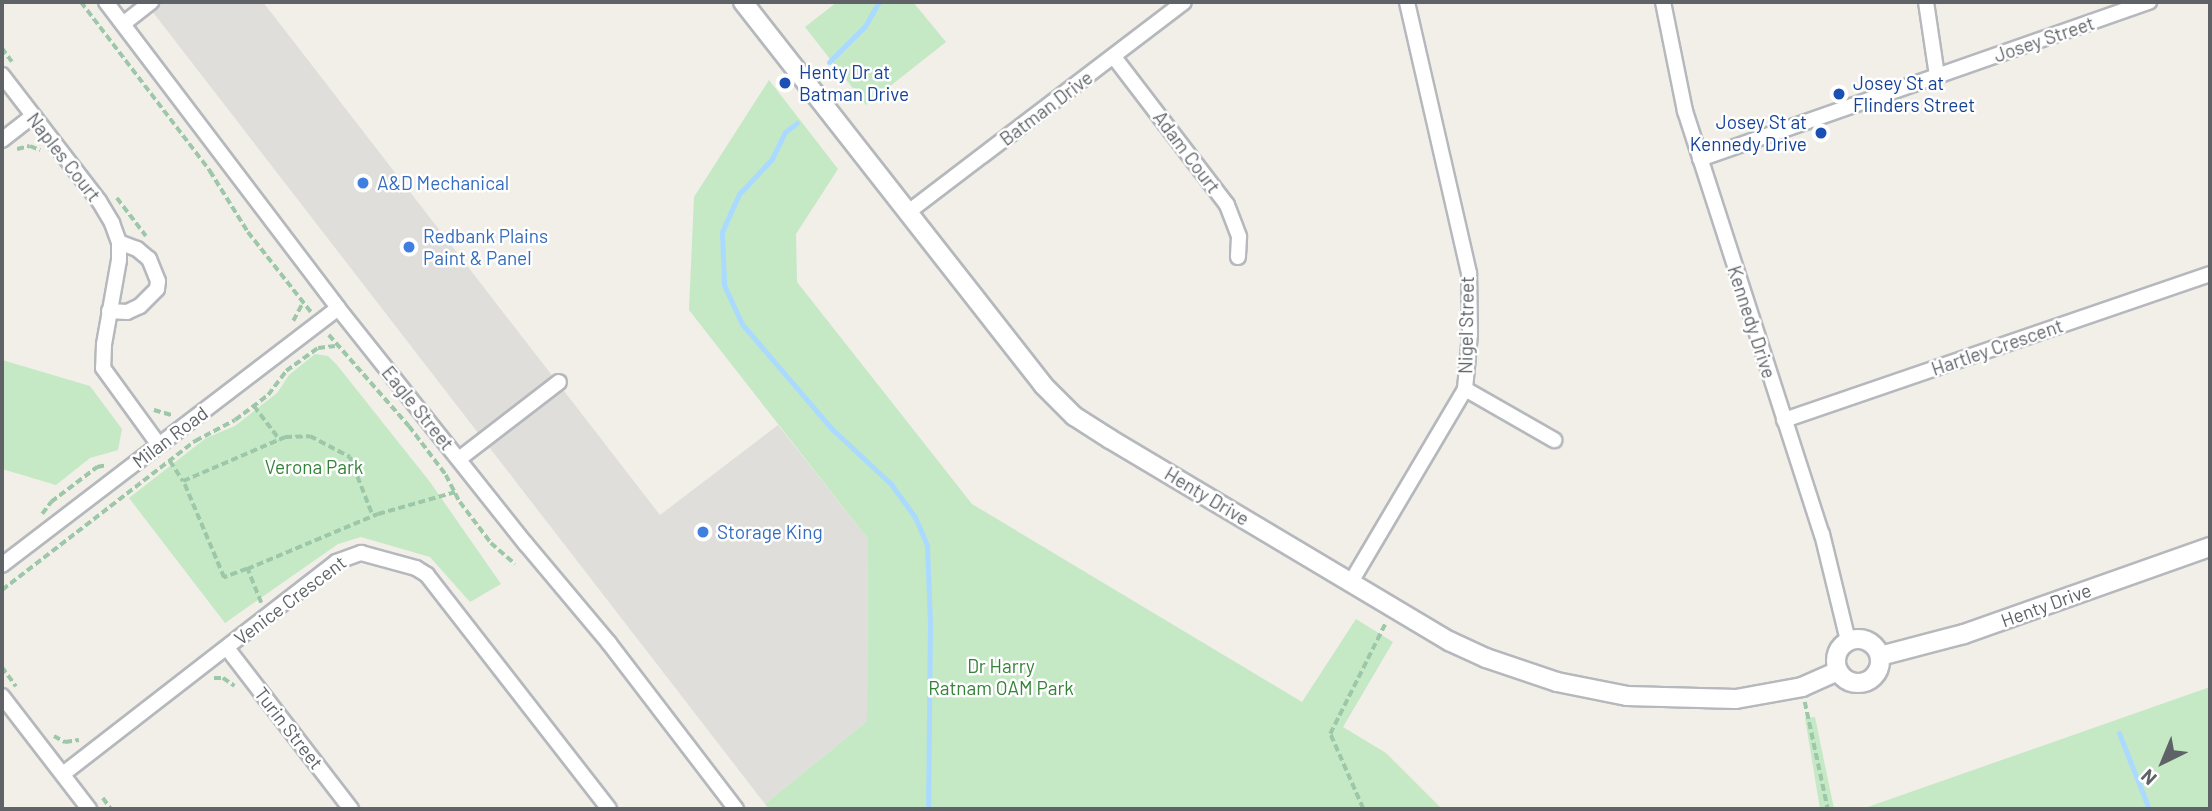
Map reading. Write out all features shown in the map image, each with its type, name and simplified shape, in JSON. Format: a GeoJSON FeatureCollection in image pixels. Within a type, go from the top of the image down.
{"type":"FeatureCollection","features":[{"type":"Feature","properties":{"kind":"street","name":"Eagle Street"},"geometry":{"type":"LineString","coordinates":[[106,2],[338,308],[602,634],[736,809]]}},
{"type":"Feature","properties":{"kind":"street"},"geometry":{"type":"LineString","coordinates":[[123,24],[151,2]]}},
{"type":"Feature","properties":{"kind":"street","name":"Henty Drive"},"geometry":{"type":"LineString","coordinates":[[743,2],[1043,385],[1074,416],[1394,608],[1486,658],[1557,682],[1627,696],[1736,699],[1802,687],[1839,671]]}},
{"type":"Feature","properties":{"kind":"street","name":"Batman Drive"},"geometry":{"type":"LineString","coordinates":[[907,213],[1184,2]]}},
{"type":"Feature","properties":{"kind":"street","name":"Nigel Street"},"geometry":{"type":"LineString","coordinates":[[1351,582],[1465,389],[1470,334],[1469,273],[1408,2]]}},
{"type":"Feature","properties":{"kind":"street","name":"Kennedy Drive"},"geometry":{"type":"LineString","coordinates":[[1663,2],[1685,111],[1822,534],[1848,641]]}},
{"type":"Feature","properties":{"kind":"street"},"geometry":{"type":"LineString","coordinates":[[1926,2],[1937,76]]}},
{"type":"Feature","properties":{"kind":"street","name":"Josey Street"},"geometry":{"type":"LineString","coordinates":[[1700,159],[2149,2]]}},
{"type":"Feature","properties":{"kind":"street","name":"Adam Court"},"geometry":{"type":"LineString","coordinates":[[1114,57],[1227,205],[1239,237],[1238,257]]}},
{"type":"Feature","properties":{"kind":"street","name":"Naples Court"},"geometry":{"type":"LineString","coordinates":[[2,75],[99,201],[119,242]]}},
{"type":"Feature","properties":{"kind":"street"},"geometry":{"type":"LineString","coordinates":[[2,140],[33,117]]}},
{"type":"Feature","properties":{"kind":"street"},"geometry":{"type":"LineString","coordinates":[[110,311],[127,312],[140,306],[157,289],[159,281],[157,270],[149,259],[137,249],[119,242],[119,260],[102,355],[103,368],[159,445]]}},
{"type":"Feature","properties":{"kind":"street","name":"Hartley Crescent"},"geometry":{"type":"LineString","coordinates":[[1784,419],[2210,274]]}},
{"type":"Feature","properties":{"kind":"street","name":"Milan Road"},"geometry":{"type":"LineString","coordinates":[[2,565],[338,308]]}},
{"type":"Feature","properties":{"kind":"street"},"geometry":{"type":"LineString","coordinates":[[459,458],[559,382]]}},
{"type":"Feature","properties":{"kind":"street"},"geometry":{"type":"LineString","coordinates":[[1465,389],[1554,440]]}},
{"type":"Feature","properties":{"kind":"street","name":"Henty Drive"},"geometry":{"type":"LineString","coordinates":[[1880,656],[1964,634],[2210,547]]}},
{"type":"Feature","properties":{"kind":"street","name":"Venice Crescent"},"geometry":{"type":"LineString","coordinates":[[62,775],[348,555],[373,554],[416,568],[436,584],[609,809]]}},
{"type":"Feature","properties":{"kind":"street"},"geometry":{"type":"LineString","coordinates":[[1865,639],[1875,646],[1880,656],[1877,673],[1868,680],[1851,682],[1839,671],[1837,653],[1848,641],[1865,639]]}},
{"type":"Feature","properties":{"kind":"street","name":"Turin Street"},"geometry":{"type":"LineString","coordinates":[[227,648],[351,809]]}},
{"type":"Feature","properties":{"kind":"street"},"geometry":{"type":"LineString","coordinates":[[2,696],[89,809]]}},
{"type":"Feature","properties":{"kind":"path"},"geometry":{"type":"LineString","coordinates":[[81,2],[211,171],[248,232],[338,346],[409,426],[446,475],[491,543],[515,564]]}},
{"type":"Feature","properties":{"kind":"path"},"geometry":{"type":"LineString","coordinates":[[2,590],[206,433],[229,425],[254,406],[268,395],[286,371],[318,348],[338,346]]}},
{"type":"Feature","properties":{"kind":"path"},"geometry":{"type":"LineString","coordinates":[[254,406],[280,440]]}},
{"type":"Feature","properties":{"kind":"path"},"geometry":{"type":"LineString","coordinates":[[183,481],[280,440],[310,436],[350,457],[373,516]]}},
{"type":"Feature","properties":{"kind":"path"},"geometry":{"type":"LineString","coordinates":[[170,461],[183,481],[225,578],[373,516],[455,492]]}},
{"type":"Feature","properties":{"kind":"path"},"geometry":{"type":"LineString","coordinates":[[247,569],[269,615]]}},
{"type":"Feature","properties":{"kind":"path"},"geometry":{"type":"LineString","coordinates":[[1363,809],[1330,734],[1374,641],[1394,608]]}},
{"type":"Feature","properties":{"kind":"path"},"geometry":{"type":"LineString","coordinates":[[196,671],[205,683],[236,660]]}},
{"type":"Feature","properties":{"kind":"path"},"geometry":{"type":"LineString","coordinates":[[2,667],[17,688]]}},
{"type":"Feature","properties":{"kind":"path"},"geometry":{"type":"LineString","coordinates":[[214,678],[229,681],[243,695]]}},
{"type":"Feature","properties":{"kind":"path"},"geometry":{"type":"LineString","coordinates":[[1802,687],[1828,809]]}},
{"type":"Feature","properties":{"kind":"path"},"geometry":{"type":"LineString","coordinates":[[48,728],[55,738],[65,742],[79,740],[90,732]]}},
{"type":"Feature","properties":{"kind":"path"},"geometry":{"type":"LineString","coordinates":[[99,794],[111,809]]}},
{"type":"Feature","properties":{"kind":"shaded area"},"geometry":{"type":"Polygon","coordinates":[[[145,2],[263,2],[660,515],[778,425],[868,539],[867,721],[765,804],[145,2]]]}},
{"type":"Feature","properties":{"kind":"green space"},"geometry":{"type":"Polygon","coordinates":[[[837,2],[913,2],[946,42],[866,105],[805,27],[837,2]]]}},
{"type":"Feature","properties":{"kind":"green space","name":"Dr Harry Ratnam OAM Park"},"geometry":{"type":"Polygon","coordinates":[[[769,80],[838,169],[796,234],[797,282],[972,504],[1302,702],[1356,619],[1393,642],[1343,727],[1386,753],[1442,809],[769,809],[765,804],[867,721],[868,539],[689,310],[694,197],[769,80]]]}},
{"type":"Feature","properties":{"kind":"green space","name":"Verona Park"},"geometry":{"type":"Polygon","coordinates":[[[315,354],[328,356],[337,365],[430,482],[501,584],[470,602],[430,557],[361,537],[338,544],[225,623],[129,498],[206,438],[235,426],[277,393],[289,375],[315,354]]]}},
{"type":"Feature","properties":{"kind":"green space"},"geometry":{"type":"Polygon","coordinates":[[[2,360],[90,386],[122,429],[118,450],[90,458],[56,485],[2,469],[2,360]]]}},
{"type":"Feature","properties":{"kind":"green space"},"geometry":{"type":"Polygon","coordinates":[[[2210,687],[2210,809],[1862,809],[2210,687]]]}},
{"type":"Feature","properties":{"kind":"green space"},"geometry":{"type":"Polygon","coordinates":[[[1815,717],[1834,809],[1820,809],[1805,718],[1815,717]]]}},
{"type":"Feature","properties":{"kind":"waterway"},"geometry":{"type":"LineString","coordinates":[[829,62],[865,26],[879,2]]}},
{"type":"Feature","properties":{"kind":"waterway"},"geometry":{"type":"LineString","coordinates":[[797,123],[785,132],[772,159],[739,194],[722,232],[724,285],[742,324],[832,429],[891,484],[915,517],[927,545],[930,623],[928,809]]}},
{"type":"Feature","properties":{"kind":"waterway"},"geometry":{"type":"LineString","coordinates":[[2119,733],[2149,809]]}},
{"type":"Feature","properties":{"kind":"place","name":"Henty Dr at Batman Drive"},"geometry":{"type":"Point","coordinates":[785,83]}},
{"type":"Feature","properties":{"kind":"place","name":"Josey St at Flinders Street"},"geometry":{"type":"Point","coordinates":[1839,94]}},
{"type":"Feature","properties":{"kind":"place","name":"Josey St at Kennedy Drive"},"geometry":{"type":"Point","coordinates":[1821,133]}},
{"type":"Feature","properties":{"kind":"place","name":"A&D Mechanical"},"geometry":{"type":"Point","coordinates":[363,183]}},
{"type":"Feature","properties":{"kind":"place","name":"Redbank Plains Paint & Panel"},"geometry":{"type":"Point","coordinates":[409,247]}},
{"type":"Feature","properties":{"kind":"place","name":"Storage King"},"geometry":{"type":"Point","coordinates":[703,532]}}]}
